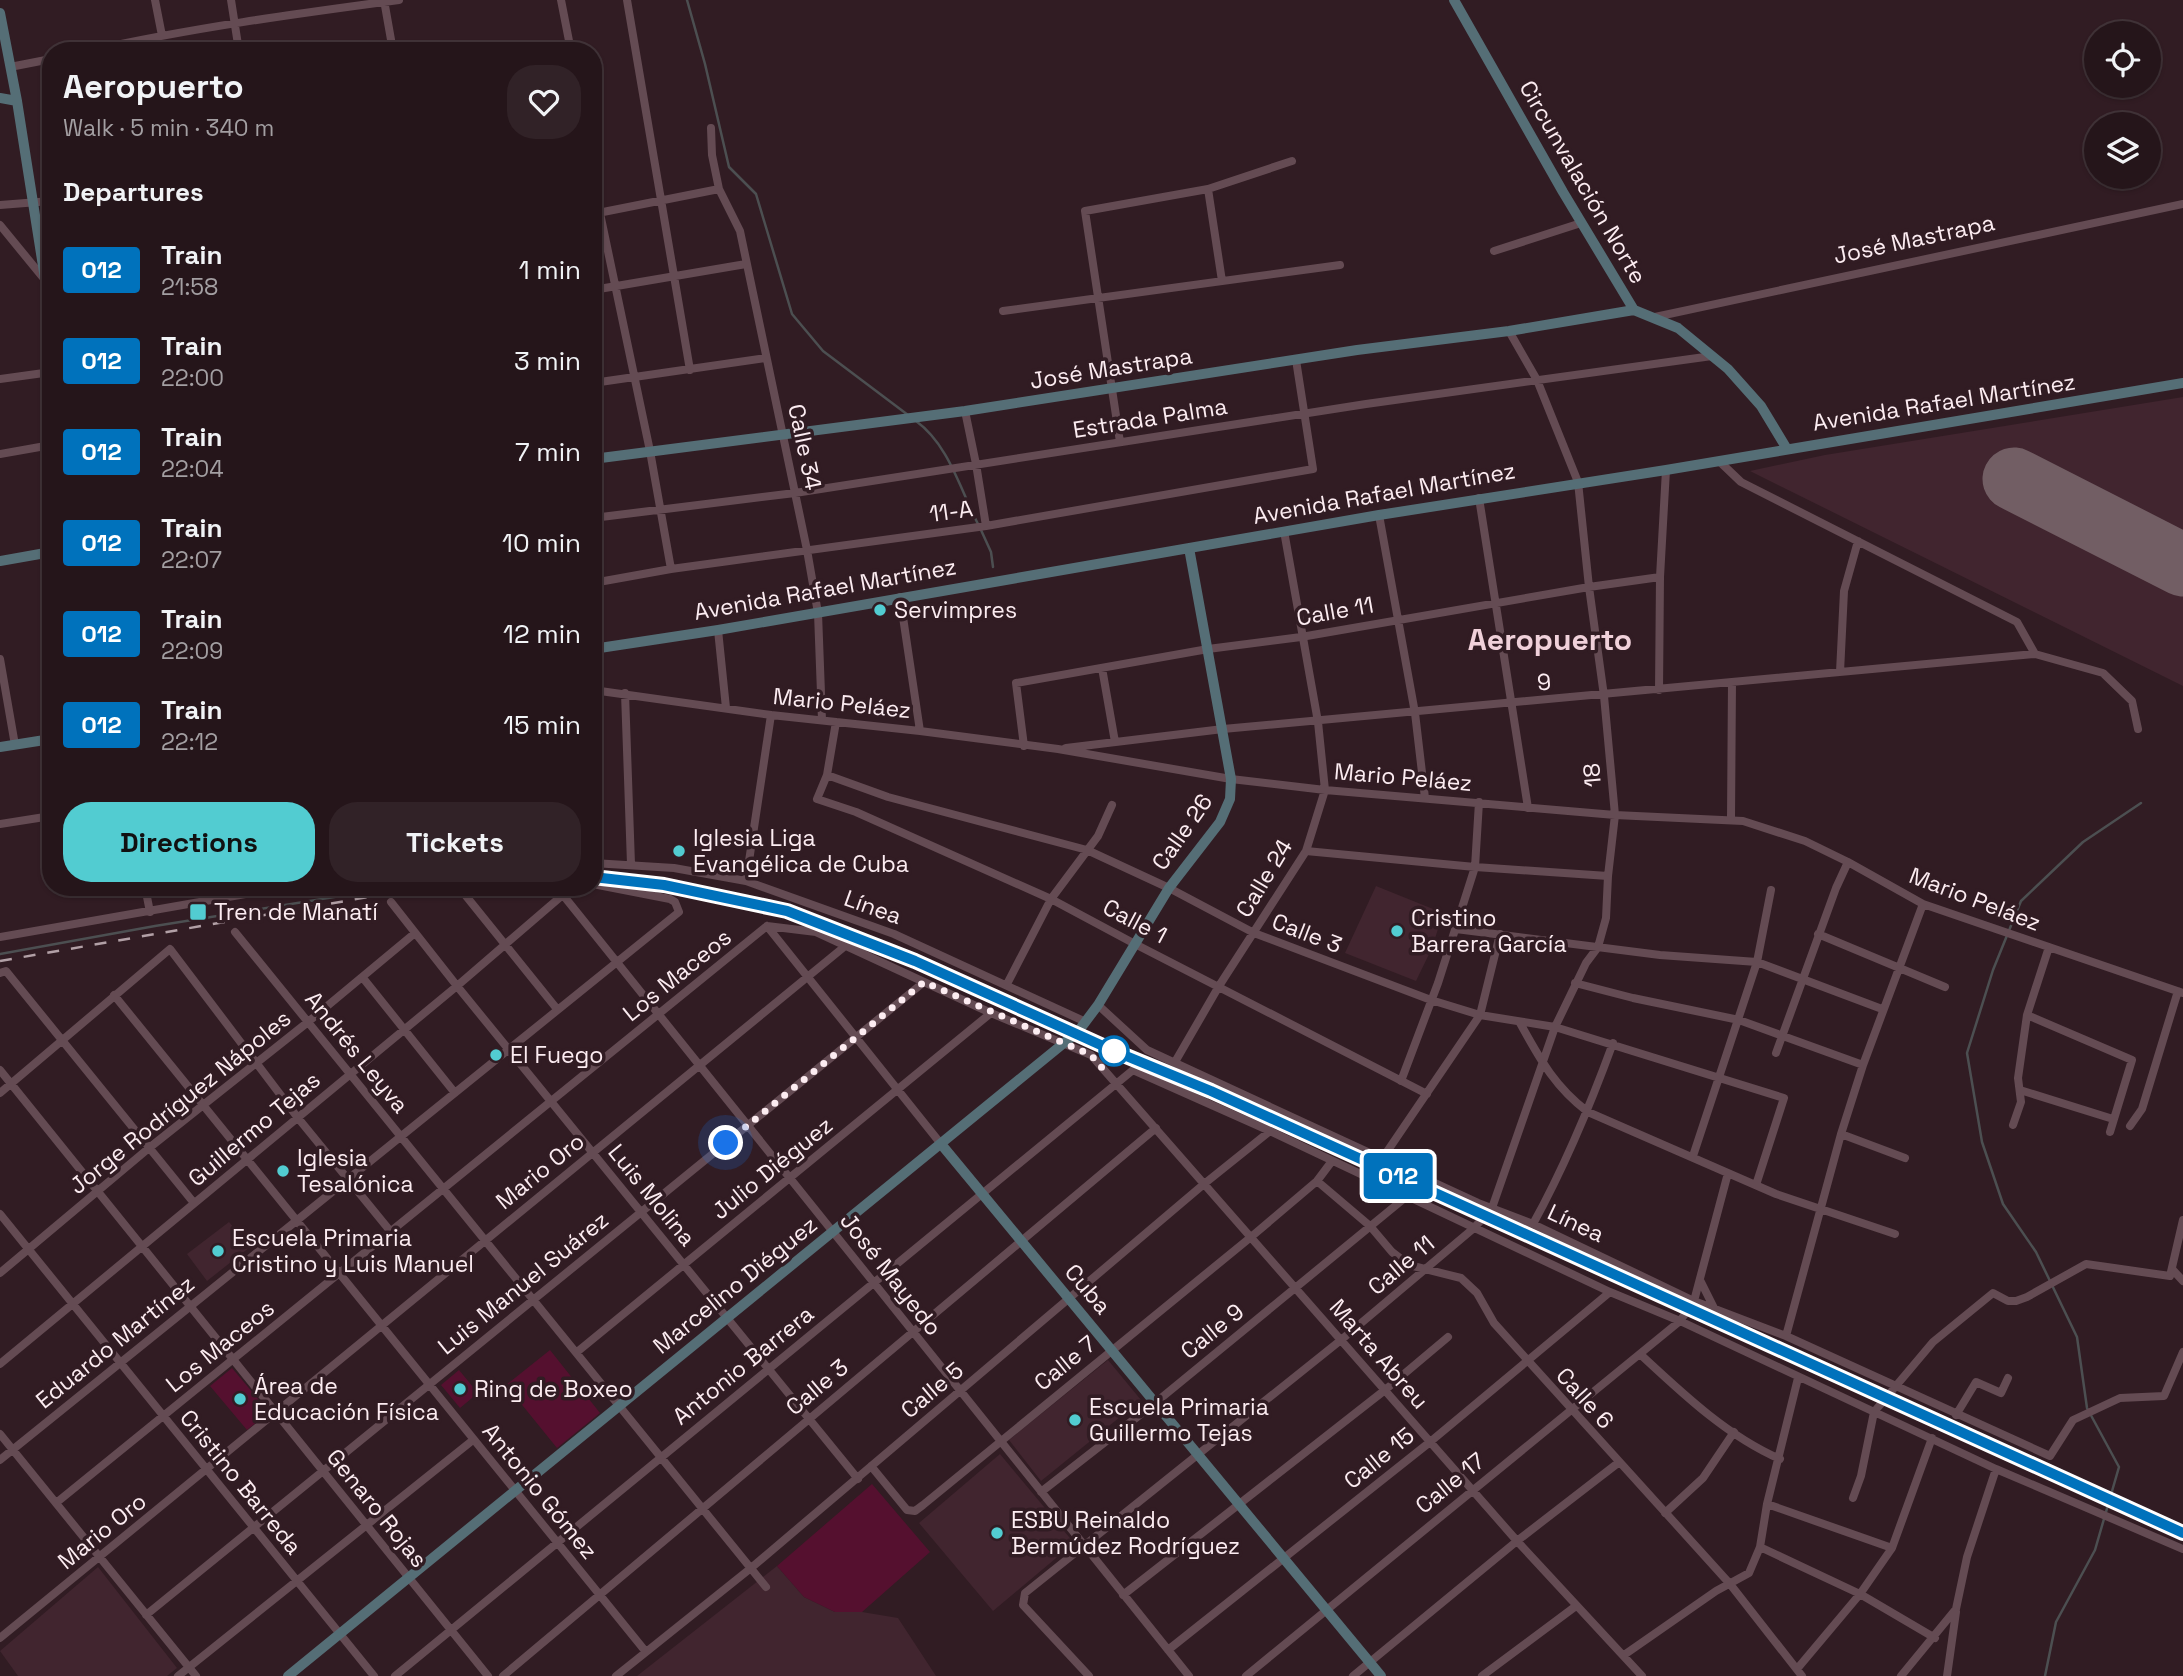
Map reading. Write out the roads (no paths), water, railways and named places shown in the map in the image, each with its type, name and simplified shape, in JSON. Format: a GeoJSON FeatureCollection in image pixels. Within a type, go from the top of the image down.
{"type":"FeatureCollection","features":[{"type":"Feature","properties":{"kind":"street"},"geometry":{"type":"LineString","coordinates":[[155,0],[164,42]]}},
{"type":"Feature","properties":{"kind":"street"},"geometry":{"type":"LineString","coordinates":[[231,0],[238,42]]}},
{"type":"Feature","properties":{"kind":"street"},"geometry":{"type":"LineString","coordinates":[[303,0],[305,12]]}},
{"type":"Feature","properties":{"kind":"street"},"geometry":{"type":"LineString","coordinates":[[130,42],[305,12],[399,0]]}},
{"type":"Feature","properties":{"kind":"street"},"geometry":{"type":"LineString","coordinates":[[561,0],[569,42]]}},
{"type":"Feature","properties":{"kind":"street"},"geometry":{"type":"LineString","coordinates":[[627,0],[690,370]]}},
{"type":"Feature","properties":{"kind":"street","name":"Circunvalación Norte"},"geometry":{"type":"LineString","coordinates":[[1454,0],[1581,223],[1634,310],[1678,328],[1728,369],[1761,406],[1787,449]]}},
{"type":"Feature","properties":{"kind":"street"},"geometry":{"type":"LineString","coordinates":[[385,1],[392,42]]}},
{"type":"Feature","properties":{"kind":"street"},"geometry":{"type":"LineString","coordinates":[[0,13],[42,261]]}},
{"type":"Feature","properties":{"kind":"street"},"geometry":{"type":"LineString","coordinates":[[10,68],[42,61]]}},
{"type":"Feature","properties":{"kind":"street"},"geometry":{"type":"LineString","coordinates":[[0,98],[17,101]]}},
{"type":"Feature","properties":{"kind":"street","name":"Calle 34"},"geometry":{"type":"LineString","coordinates":[[711,128],[712,155],[719,189],[740,231],[807,550],[818,613],[822,720]]}},
{"type":"Feature","properties":{"kind":"street"},"geometry":{"type":"LineString","coordinates":[[1120,442],[1084,211],[1208,190],[1292,161]]}},
{"type":"Feature","properties":{"kind":"street"},"geometry":{"type":"LineString","coordinates":[[602,213],[719,189]]}},
{"type":"Feature","properties":{"kind":"street"},"geometry":{"type":"LineString","coordinates":[[1208,190],[1222,281]]}},
{"type":"Feature","properties":{"kind":"street"},"geometry":{"type":"LineString","coordinates":[[0,205],[42,202]]}},
{"type":"Feature","properties":{"kind":"street","name":"José Mastrapa"},"geometry":{"type":"LineString","coordinates":[[1655,317],[2183,204]]}},
{"type":"Feature","properties":{"kind":"street"},"geometry":{"type":"LineString","coordinates":[[1494,251],[1581,223]]}},
{"type":"Feature","properties":{"kind":"street"},"geometry":{"type":"LineString","coordinates":[[0,225],[42,276]]}},
{"type":"Feature","properties":{"kind":"street"},"geometry":{"type":"LineString","coordinates":[[602,237],[635,378],[671,569]]}},
{"type":"Feature","properties":{"kind":"street"},"geometry":{"type":"LineString","coordinates":[[602,289],[746,264]]}},
{"type":"Feature","properties":{"kind":"street"},"geometry":{"type":"LineString","coordinates":[[1003,311],[1340,264]]}},
{"type":"Feature","properties":{"kind":"street","name":"José Mastrapa"},"geometry":{"type":"LineString","coordinates":[[602,458],[964,411],[1296,360],[1509,331],[1634,310]]}},
{"type":"Feature","properties":{"kind":"street","name":"18"},"geometry":{"type":"LineString","coordinates":[[1492,1208],[1555,1027],[1574,983],[1598,947],[1606,918],[1615,815],[1604,696],[1578,482],[1537,380],[1509,331]]}},
{"type":"Feature","properties":{"kind":"street","name":"Estrada Palma"},"geometry":{"type":"LineString","coordinates":[[602,517],[795,493],[1305,413],[1712,356]]}},
{"type":"Feature","properties":{"kind":"street"},"geometry":{"type":"LineString","coordinates":[[602,382],[766,358]]}},
{"type":"Feature","properties":{"kind":"street"},"geometry":{"type":"LineString","coordinates":[[1296,360],[1305,413]]}},
{"type":"Feature","properties":{"kind":"street"},"geometry":{"type":"LineString","coordinates":[[0,379],[42,373]]}},
{"type":"Feature","properties":{"kind":"street","name":"Avenida Rafael Martínez"},"geometry":{"type":"LineString","coordinates":[[602,648],[818,613],[1379,514],[1666,470],[2183,383]]}},
{"type":"Feature","properties":{"kind":"street"},"geometry":{"type":"LineString","coordinates":[[964,411],[986,526]]}},
{"type":"Feature","properties":{"kind":"street","name":"11-A"},"geometry":{"type":"LineString","coordinates":[[602,581],[671,569],[986,526],[1313,469],[1305,413]]}},
{"type":"Feature","properties":{"kind":"street"},"geometry":{"type":"LineString","coordinates":[[0,454],[42,447]]}},
{"type":"Feature","properties":{"kind":"street"},"geometry":{"type":"LineString","coordinates":[[1719,461],[1741,482],[2017,622],[2035,654],[2103,673],[2132,701],[2138,729]]}},
{"type":"Feature","properties":{"kind":"street"},"geometry":{"type":"LineString","coordinates":[[1659,691],[1660,577],[1666,470]]}},
{"type":"Feature","properties":{"kind":"street"},"geometry":{"type":"LineString","coordinates":[[1479,498],[1528,808]]}},
{"type":"Feature","properties":{"kind":"street"},"geometry":{"type":"LineString","coordinates":[[1379,514],[1415,713],[1425,798]]}},
{"type":"Feature","properties":{"kind":"street","name":"Calle 24"},"geometry":{"type":"LineString","coordinates":[[1175,1062],[1219,986],[1306,852],[1325,790],[1318,722],[1284,531]]}},
{"type":"Feature","properties":{"kind":"street"},"geometry":{"type":"LineString","coordinates":[[1840,672],[1844,591],[1858,541]]}},
{"type":"Feature","properties":{"kind":"street","name":"Calle 26"},"geometry":{"type":"LineString","coordinates":[[1077,1033],[1098,1005],[1169,888],[1220,822],[1230,799],[1231,779],[1223,729],[1189,548]]}},
{"type":"Feature","properties":{"kind":"street"},"geometry":{"type":"LineString","coordinates":[[0,561],[42,554]]}},
{"type":"Feature","properties":{"kind":"street","name":"Calle 11"},"geometry":{"type":"LineString","coordinates":[[1024,746],[1016,683],[1208,649],[1301,637],[1660,577]]}},
{"type":"Feature","properties":{"kind":"street"},"geometry":{"type":"LineString","coordinates":[[900,597],[920,730]]}},
{"type":"Feature","properties":{"kind":"street"},"geometry":{"type":"LineString","coordinates":[[718,630],[726,708]]}},
{"type":"Feature","properties":{"kind":"street","name":"9"},"geometry":{"type":"LineString","coordinates":[[1058,750],[1223,729],[1659,691],[2035,654]]}},
{"type":"Feature","properties":{"kind":"street"},"geometry":{"type":"LineString","coordinates":[[0,659],[15,745]]}},
{"type":"Feature","properties":{"kind":"street"},"geometry":{"type":"LineString","coordinates":[[1102,668],[1115,742]]}},
{"type":"Feature","properties":{"kind":"street"},"geometry":{"type":"LineString","coordinates":[[1731,819],[1732,682]]}},
{"type":"Feature","properties":{"kind":"street","name":"Mario Peláez"},"geometry":{"type":"LineString","coordinates":[[602,691],[771,715],[920,730],[1231,779],[1325,790],[1615,815],[1731,819],[1805,841],[1923,904],[2180,992]]}},
{"type":"Feature","properties":{"kind":"street"},"geometry":{"type":"LineString","coordinates":[[625,693],[631,864]]}},
{"type":"Feature","properties":{"kind":"street"},"geometry":{"type":"LineString","coordinates":[[746,881],[771,715]]}},
{"type":"Feature","properties":{"kind":"street"},"geometry":{"type":"LineString","coordinates":[[827,775],[836,722]]}},
{"type":"Feature","properties":{"kind":"street"},"geometry":{"type":"LineString","coordinates":[[0,747],[42,740]]}},
{"type":"Feature","properties":{"kind":"street","name":"Calle 1"},"geometry":{"type":"LineString","coordinates":[[827,775],[817,799],[856,812],[1051,899],[1427,1094]]}},
{"type":"Feature","properties":{"kind":"street","name":"Calle 3"},"geometry":{"type":"LineString","coordinates":[[827,775],[888,797],[1087,850],[1169,888],[1254,933],[1431,1000],[1480,1015],[1555,1027],[1613,1043],[1784,1098],[1756,1185]]}},
{"type":"Feature","properties":{"kind":"street"},"geometry":{"type":"LineString","coordinates":[[1401,1081],[1456,929],[1475,867],[1479,802]]}},
{"type":"Feature","properties":{"kind":"street"},"geometry":{"type":"LineString","coordinates":[[1007,984],[1051,899],[1098,836],[1112,805]]}},
{"type":"Feature","properties":{"kind":"street"},"geometry":{"type":"LineString","coordinates":[[0,824],[42,817]]}},
{"type":"Feature","properties":{"kind":"street"},"geometry":{"type":"LineString","coordinates":[[1306,852],[1608,876]]}},
{"type":"Feature","properties":{"kind":"street"},"geometry":{"type":"LineString","coordinates":[[1776,1053],[1818,934],[1848,862]]}},
{"type":"Feature","properties":{"kind":"street","name":"Línea"},"geometry":{"type":"LineString","coordinates":[[602,863],[674,868],[746,881],[894,934],[1007,984],[1086,1023]]}},
{"type":"Feature","properties":{"kind":"street","name":"Eduardo Martínez"},"geometry":{"type":"LineString","coordinates":[[0,1460],[509,1050],[616,960],[679,912],[670,898],[602,886]]}},
{"type":"Feature","properties":{"kind":"street"},"geometry":{"type":"LineString","coordinates":[[1693,1156],[1757,962],[1771,890]]}},
{"type":"Feature","properties":{"kind":"street"},"geometry":{"type":"LineString","coordinates":[[147,896],[150,912]]}},
{"type":"Feature","properties":{"kind":"street"},"geometry":{"type":"LineString","coordinates":[[0,937],[150,912],[225,896]]}},
{"type":"Feature","properties":{"kind":"street"},"geometry":{"type":"LineString","coordinates":[[466,896],[557,1009]]}},
{"type":"Feature","properties":{"kind":"street","name":"Guillermo Tejas"},"geometry":{"type":"LineString","coordinates":[[0,1364],[562,896]]}},
{"type":"Feature","properties":{"kind":"street","name":"José Mayedo"},"geometry":{"type":"LineString","coordinates":[[564,896],[1189,1676]]}},
{"type":"Feature","properties":{"kind":"street","name":"Luis Molina"},"geometry":{"type":"LineString","coordinates":[[391,902],[858,1479]]}},
{"type":"Feature","properties":{"kind":"street"},"geometry":{"type":"LineString","coordinates":[[1786,1336],[1863,1065],[1923,904]]}},
{"type":"Feature","properties":{"kind":"street","name":"Línea"},"geometry":{"type":"LineString","coordinates":[[767,926],[816,932],[990,1013],[1091,1055]]}},
{"type":"Feature","properties":{"kind":"street","name":"Cuba"},"geometry":{"type":"LineString","coordinates":[[767,926],[941,1144],[1381,1676]]}},
{"type":"Feature","properties":{"kind":"street","name":"Los Maceos"},"geometry":{"type":"LineString","coordinates":[[56,1503],[767,926]]}},
{"type":"Feature","properties":{"kind":"street"},"geometry":{"type":"LineString","coordinates":[[1456,929],[1660,955],[1757,962],[1882,1009]]}},
{"type":"Feature","properties":{"kind":"street","name":"Andrés Leyva"},"geometry":{"type":"LineString","coordinates":[[235,932],[766,1587]]}},
{"type":"Feature","properties":{"kind":"street","name":"Jorge Rodríguez Nápoles"},"geometry":{"type":"LineString","coordinates":[[0,1273],[99,1193],[149,1148],[363,978],[415,933]]}},
{"type":"Feature","properties":{"kind":"street"},"geometry":{"type":"LineString","coordinates":[[1382,1159],[1480,1015],[1500,934]]}},
{"type":"Feature","properties":{"kind":"street"},"geometry":{"type":"LineString","coordinates":[[1818,934],[1945,987]]}},
{"type":"Feature","properties":{"kind":"street","name":"Mario Oro"},"geometry":{"type":"LineString","coordinates":[[0,1638],[844,947]]}},
{"type":"Feature","properties":{"kind":"street"},"geometry":{"type":"LineString","coordinates":[[2013,1125],[2021,1102],[2018,1078],[2027,1015],[2049,947]]}},
{"type":"Feature","properties":{"kind":"street"},"geometry":{"type":"LineString","coordinates":[[0,1093],[170,949],[298,1118],[391,1232]]}},
{"type":"Feature","properties":{"kind":"street"},"geometry":{"type":"LineString","coordinates":[[3,972],[63,1039],[194,1203]]}},
{"type":"Feature","properties":{"kind":"street"},"geometry":{"type":"LineString","coordinates":[[363,978],[455,1093]]}},
{"type":"Feature","properties":{"kind":"street","name":"Luis Manuel Suárez"},"geometry":{"type":"LineString","coordinates":[[146,1615],[924,982]]}},
{"type":"Feature","properties":{"kind":"street"},"geometry":{"type":"LineString","coordinates":[[1574,983],[1739,1020],[1863,1065]]}},
{"type":"Feature","properties":{"kind":"street"},"geometry":{"type":"LineString","coordinates":[[2130,1126],[2143,1109],[2180,992]]}},
{"type":"Feature","properties":{"kind":"street","name":"Antonio Gómez"},"geometry":{"type":"LineString","coordinates":[[114,995],[646,1652]]}},
{"type":"Feature","properties":{"kind":"street","name":"Línea"},"geometry":{"type":"LineString","coordinates":[[1098,1005],[1147,1051],[1382,1159],[1533,1224],[1694,1301],[1786,1336],[2050,1456],[2073,1420],[2120,1398],[2164,1396],[2183,1352]]}},
{"type":"Feature","properties":{"kind":"street","name":"Julio Diéguez"},"geometry":{"type":"LineString","coordinates":[[577,1352],[990,1013]]}},
{"type":"Feature","properties":{"kind":"street"},"geometry":{"type":"LineString","coordinates":[[2027,1015],[2132,1060],[2110,1132]]}},
{"type":"Feature","properties":{"kind":"street"},"geometry":{"type":"LineString","coordinates":[[1520,1023],[1542,1064],[1567,1095],[1588,1112],[1756,1185],[1895,1234]]}},
{"type":"Feature","properties":{"kind":"street","name":"Marcelino Diéguez"},"geometry":{"type":"LineString","coordinates":[[288,1676],[1077,1033]]}},
{"type":"Feature","properties":{"kind":"street"},"geometry":{"type":"LineString","coordinates":[[1533,1224],[1588,1112],[1613,1043]]}},
{"type":"Feature","properties":{"kind":"street","name":"Marta Abreu"},"geometry":{"type":"LineString","coordinates":[[1091,1055],[1517,1541],[1642,1676]]}},
{"type":"Feature","properties":{"kind":"street","name":"Genaro Rojas"},"geometry":{"type":"LineString","coordinates":[[0,1070],[488,1676]]}},
{"type":"Feature","properties":{"kind":"street","name":"Línea"},"geometry":{"type":"LineString","coordinates":[[1116,1083],[1133,1070],[1270,1131],[1610,1292],[1680,1321],[1996,1469],[2183,1549]]}},
{"type":"Feature","properties":{"kind":"street","name":"Antonio Barrera"},"geometry":{"type":"LineString","coordinates":[[395,1676],[1116,1083]]}},
{"type":"Feature","properties":{"kind":"street"},"geometry":{"type":"LineString","coordinates":[[2020,1090],[2113,1119]]}},
{"type":"Feature","properties":{"kind":"street","name":"Calle 3"},"geometry":{"type":"LineString","coordinates":[[503,1676],[1156,1128]]}},
{"type":"Feature","properties":{"kind":"street","name":"Calle 5"},"geometry":{"type":"LineString","coordinates":[[616,1676],[858,1479],[1270,1131]]}},
{"type":"Feature","properties":{"kind":"street"},"geometry":{"type":"LineString","coordinates":[[1841,1135],[1905,1158]]}},
{"type":"Feature","properties":{"kind":"street","name":"Calle 7"},"geometry":{"type":"LineString","coordinates":[[872,1466],[907,1510],[915,1511],[1251,1237],[1317,1181],[1332,1161]]}},
{"type":"Feature","properties":{"kind":"street","name":"Calle 17"},"geometry":{"type":"LineString","coordinates":[[1246,1676],[1680,1321],[1694,1301],[1728,1173]]}},
{"type":"Feature","properties":{"kind":"street","name":"Calle 6"},"geometry":{"type":"LineString","coordinates":[[1317,1181],[1370,1226],[1392,1252],[1409,1265],[1461,1278],[1477,1293],[1494,1324],[1526,1362],[1730,1584],[1799,1672]]}},
{"type":"Feature","properties":{"kind":"street","name":"Calle 9"},"geometry":{"type":"LineString","coordinates":[[1041,1492],[1406,1197]]}},
{"type":"Feature","properties":{"kind":"street","name":"Calle 11"},"geometry":{"type":"LineString","coordinates":[[1089,1676],[1023,1605],[1025,1593],[1341,1339],[1474,1228],[1492,1208]]}},
{"type":"Feature","properties":{"kind":"street","name":"Cristino Barreda"},"geometry":{"type":"LineString","coordinates":[[0,1214],[374,1676]]}},
{"type":"Feature","properties":{"kind":"street"},"geometry":{"type":"LineString","coordinates":[[1853,1498],[1863,1466],[1874,1412],[1933,1342],[1993,1293],[2008,1301],[2016,1301],[2087,1264],[2170,1276],[2183,1224]]}},
{"type":"Feature","properties":{"kind":"street"},"geometry":{"type":"LineString","coordinates":[[2172,1269],[2183,1280]]}},
{"type":"Feature","properties":{"kind":"street"},"geometry":{"type":"LineString","coordinates":[[1700,1280],[1714,1308]]}},
{"type":"Feature","properties":{"kind":"street","name":"Calle 15"},"geometry":{"type":"LineString","coordinates":[[1168,1650],[1430,1441],[1610,1292]]}},
{"type":"Feature","properties":{"kind":"street"},"geometry":{"type":"LineString","coordinates":[[1124,1595],[1385,1390],[1448,1337]]}},
{"type":"Feature","properties":{"kind":"street"},"geometry":{"type":"LineString","coordinates":[[1640,1354],[1695,1404],[1759,1450],[1780,1459]]}},
{"type":"Feature","properties":{"kind":"street"},"geometry":{"type":"LineString","coordinates":[[1624,1656],[1716,1591],[1749,1573],[1760,1547],[1767,1504],[1798,1378]]}},
{"type":"Feature","properties":{"kind":"street"},"geometry":{"type":"LineString","coordinates":[[1956,1415],[1976,1382],[2001,1393],[2008,1378]]}},
{"type":"Feature","properties":{"kind":"street"},"geometry":{"type":"LineString","coordinates":[[1665,1513],[1703,1478],[1734,1432]]}},
{"type":"Feature","properties":{"kind":"street"},"geometry":{"type":"LineString","coordinates":[[0,1434],[195,1676]]}},
{"type":"Feature","properties":{"kind":"street"},"geometry":{"type":"LineString","coordinates":[[1799,1672],[1892,1548],[1932,1438]]}},
{"type":"Feature","properties":{"kind":"street"},"geometry":{"type":"LineString","coordinates":[[178,1676],[473,1440]]}},
{"type":"Feature","properties":{"kind":"street"},"geometry":{"type":"LineString","coordinates":[[1353,1676],[1517,1541],[1618,1463]]}},
{"type":"Feature","properties":{"kind":"street"},"geometry":{"type":"LineString","coordinates":[[1947,1676],[1956,1609],[1967,1557],[1996,1469]]}},
{"type":"Feature","properties":{"kind":"street"},"geometry":{"type":"LineString","coordinates":[[1767,1504],[1892,1548]]}},
{"type":"Feature","properties":{"kind":"street"},"geometry":{"type":"LineString","coordinates":[[1760,1547],[1860,1594],[1935,1638]]}},
{"type":"Feature","properties":{"kind":"street"},"geometry":{"type":"LineString","coordinates":[[1482,1676],[1576,1606]]}},
{"type":"Feature","properties":{"kind":"street"},"geometry":{"type":"LineString","coordinates":[[1901,1676],[1935,1638],[1956,1609]]}},
{"type":"Feature","properties":{"kind":"waterway"},"geometry":{"type":"LineString","coordinates":[[687,0],[729,167],[756,194],[792,314],[823,351],[908,415]]}},
{"type":"Feature","properties":{"kind":"waterway"},"geometry":{"type":"LineString","coordinates":[[916,421],[937,442],[953,468],[978,524]]}},
{"type":"Feature","properties":{"kind":"waterway"},"geometry":{"type":"LineString","coordinates":[[981,530],[991,552],[993,567]]}},
{"type":"Feature","properties":{"kind":"waterway"},"geometry":{"type":"LineString","coordinates":[[2045,1676],[2056,1622],[2095,1550],[2119,1467],[2087,1408],[2077,1337],[2036,1252],[2003,1204],[1982,1142],[1967,1053],[1993,970],[2021,901],[2083,842],[2141,803]]}},
{"type":"Feature","properties":{"kind":"waterway"},"geometry":{"type":"LineString","coordinates":[[0,954],[340,896]]}},
{"type":"Feature","properties":{"kind":"railway"},"geometry":{"type":"LineString","coordinates":[[602,878],[664,885],[787,911],[915,961],[1114,1051],[1186,1080],[2183,1533]]}},
{"type":"Feature","properties":{"kind":"railway"},"geometry":{"type":"LineString","coordinates":[[0,961],[374,896]]}},
{"type":"Feature","properties":{"kind":"train","name":"012"},"geometry":{"type":"LineString","coordinates":[[602,878],[664,885],[787,911],[915,961],[1114,1051],[1211,1091],[2183,1533]]}},
{"type":"Feature","properties":{"kind":"place","name":"Servimpres"},"geometry":{"type":"Point","coordinates":[880,610]}},
{"type":"Feature","properties":{"kind":"place","name":"Iglesia Liga Evangélica de Cuba"},"geometry":{"type":"Point","coordinates":[679,851]}},
{"type":"Feature","properties":{"kind":"place","name":"Tren de Manatí"},"geometry":{"type":"Point","coordinates":[198,912]}},
{"type":"Feature","properties":{"kind":"place","name":"Cristino Barrera García"},"geometry":{"type":"Point","coordinates":[1397,931]}},
{"type":"Feature","properties":{"kind":"place","name":"El Fuego"},"geometry":{"type":"Point","coordinates":[496,1055]}},
{"type":"Feature","properties":{"kind":"place","name":"Iglesia Tesalónica"},"geometry":{"type":"Point","coordinates":[283,1171]}},
{"type":"Feature","properties":{"kind":"place","name":"Escuela Primaria Cristino y Luis Manuel"},"geometry":{"type":"Point","coordinates":[218,1251]}},
{"type":"Feature","properties":{"kind":"place","name":"Ring de Boxeo"},"geometry":{"type":"Point","coordinates":[460,1389]}},
{"type":"Feature","properties":{"kind":"place","name":"Área de Educación Física"},"geometry":{"type":"Point","coordinates":[240,1399]}},
{"type":"Feature","properties":{"kind":"place","name":"Escuela Primaria Guillermo Tejas"},"geometry":{"type":"Point","coordinates":[1075,1420]}},
{"type":"Feature","properties":{"kind":"place","name":"ESBU Reinaldo Bermúdez Rodríguez"},"geometry":{"type":"Point","coordinates":[997,1533]}},
{"type":"Feature","properties":{"kind":"district","name":"Aeropuerto"},"geometry":{"type":"Point","coordinates":[1550,640]}}]}
